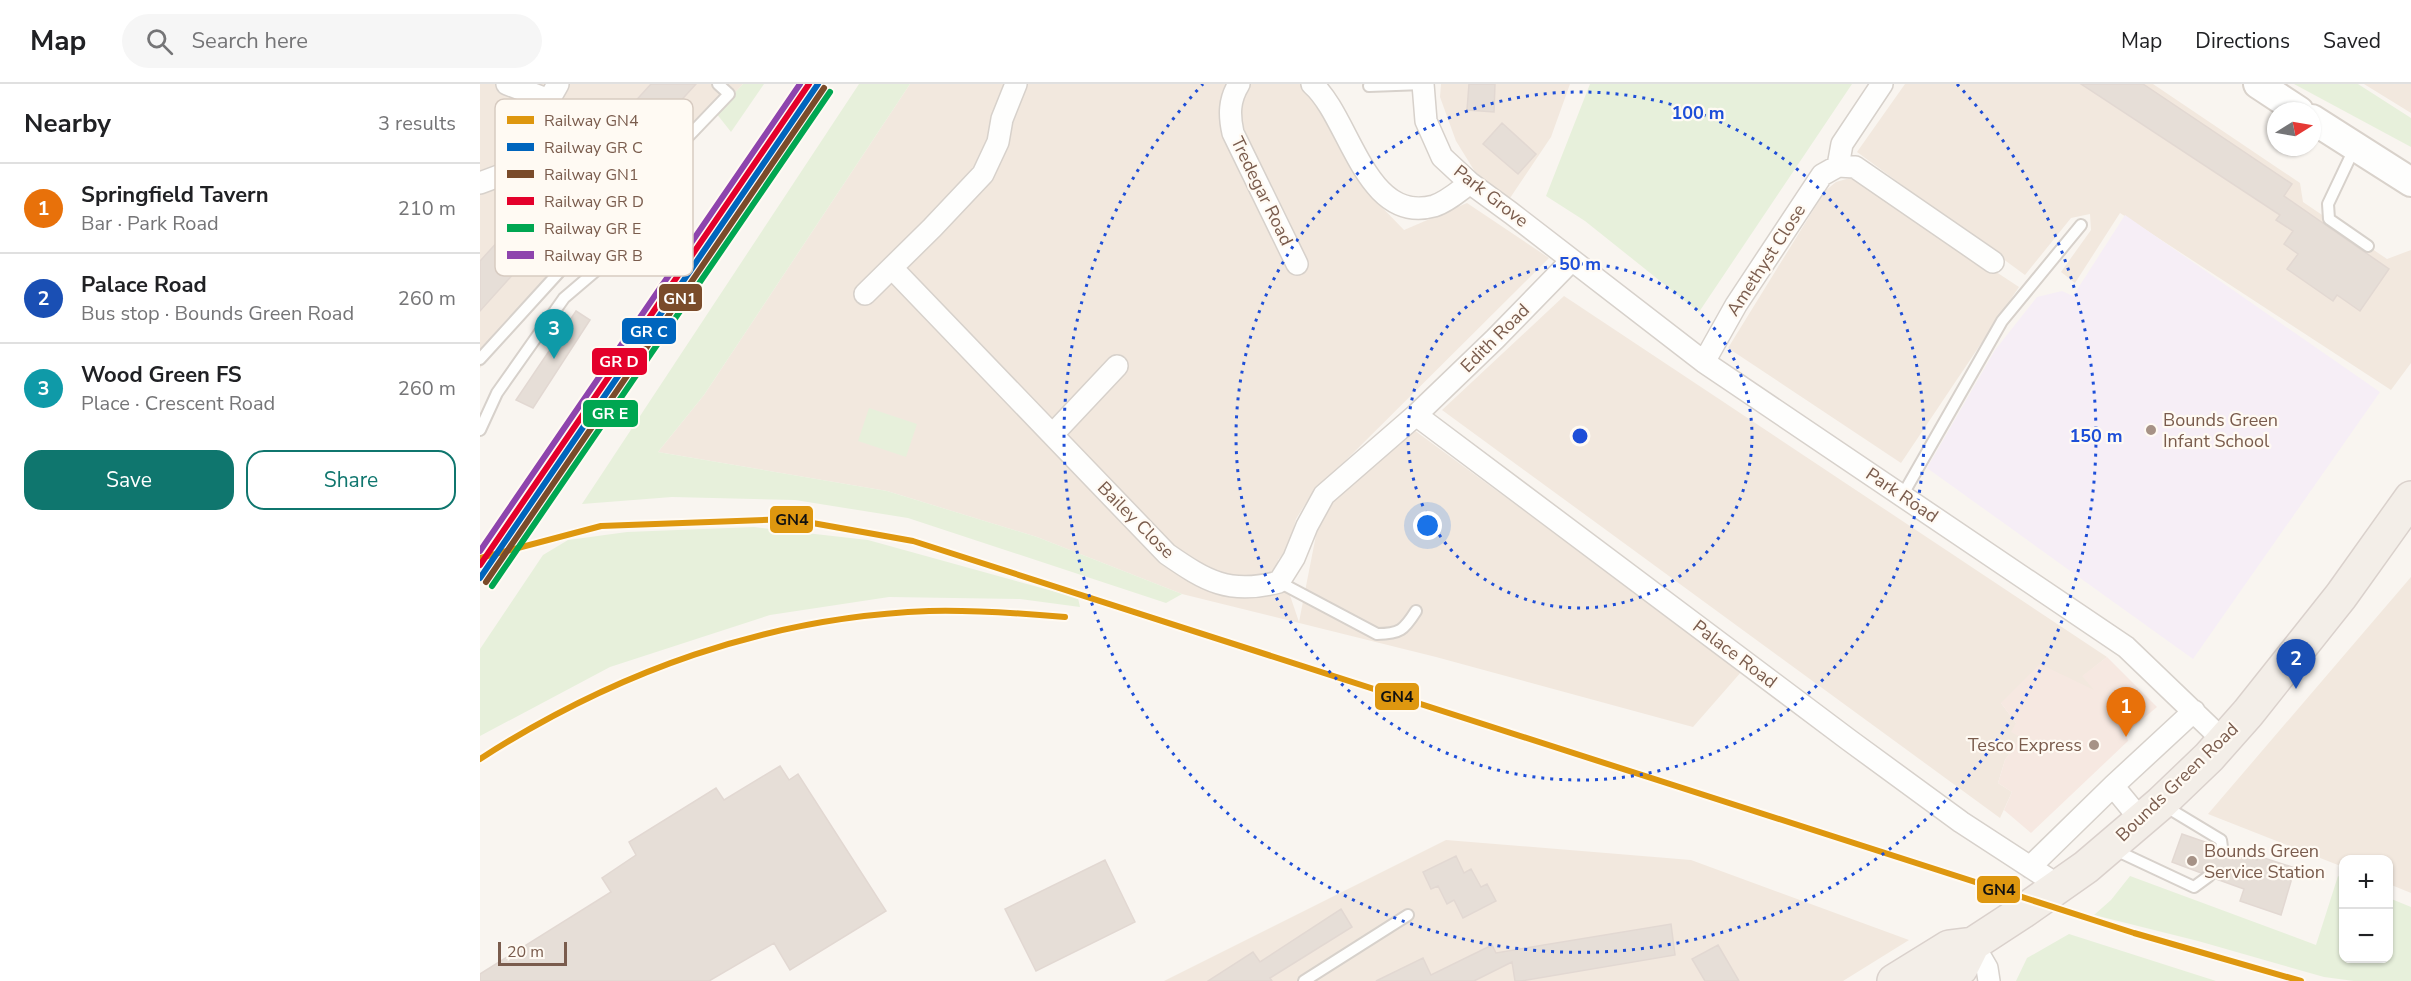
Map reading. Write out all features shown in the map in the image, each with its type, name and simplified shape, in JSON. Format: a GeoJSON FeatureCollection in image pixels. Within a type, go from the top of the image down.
{"type":"FeatureCollection","features":[{"type":"Feature","properties":{"kind":"main road"},"geometry":{"type":"LineString","coordinates":[[2258,84],[2286,102]]}},
{"type":"Feature","properties":{"kind":"main road"},"geometry":{"type":"LineString","coordinates":[[2321,125],[2411,182]]}},
{"type":"Feature","properties":{"kind":"main road","name":"Bounds Green Road"},"geometry":{"type":"LineString","coordinates":[[1948,979],[1961,968],[1981,939],[2052,877],[2109,847],[2151,811],[2224,741],[2341,596],[2408,508]]}},
{"type":"Feature","properties":{"kind":"main road","name":"Bounds Green Road"},"geometry":{"type":"LineString","coordinates":[[1894,981],[1949,947],[1981,939]]}},
{"type":"Feature","properties":{"kind":"street"},"geometry":{"type":"LineString","coordinates":[[507,84],[554,92]]}},
{"type":"Feature","properties":{"kind":"street"},"geometry":{"type":"LineString","coordinates":[[865,294],[983,174],[998,142],[1002,119],[1016,84]]}},
{"type":"Feature","properties":{"kind":"street","name":"Tredegar Road"},"geometry":{"type":"LineString","coordinates":[[1239,84],[1231,99],[1229,116],[1233,133],[1297,264]]}},
{"type":"Feature","properties":{"kind":"street"},"geometry":{"type":"LineString","coordinates":[[1312,84],[1325,98],[1359,163],[1380,188],[1399,205],[1418,208],[1436,205],[1470,183]]}},
{"type":"Feature","properties":{"kind":"street","name":"Park Grove"},"geometry":{"type":"LineString","coordinates":[[1423,84],[1426,121],[1442,157],[1470,183],[1572,260]]}},
{"type":"Feature","properties":{"kind":"street"},"geometry":{"type":"LineString","coordinates":[[1882,84],[1842,144],[1838,166],[1855,167],[1993,262]]}},
{"type":"Feature","properties":{"kind":"street","name":"Amethyst Close"},"geometry":{"type":"LineString","coordinates":[[1704,362],[1736,305],[1793,216],[1822,175],[1838,166]]}},
{"type":"Feature","properties":{"kind":"street"},"geometry":{"type":"LineString","coordinates":[[480,183],[495,177]]}},
{"type":"Feature","properties":{"kind":"street","name":"Park Road"},"geometry":{"type":"LineString","coordinates":[[1572,260],[1704,362],[2126,647],[2224,741]]}},
{"type":"Feature","properties":{"kind":"street","name":"Edith Road"},"geometry":{"type":"LineString","coordinates":[[1416,415],[1572,260]]}},
{"type":"Feature","properties":{"kind":"street","name":"Bailey Close"},"geometry":{"type":"LineString","coordinates":[[892,268],[1167,554],[1200,577],[1221,584],[1243,588],[1260,587],[1279,582]]}},
{"type":"Feature","properties":{"kind":"street"},"geometry":{"type":"LineString","coordinates":[[1053,434],[1117,366]]}},
{"type":"Feature","properties":{"kind":"street"},"geometry":{"type":"LineString","coordinates":[[1279,582],[1294,558],[1307,526],[1324,495],[1416,415]]}},
{"type":"Feature","properties":{"kind":"street","name":"Palace Road"},"geometry":{"type":"LineString","coordinates":[[1416,415],[1961,822],[2052,877]]}},
{"type":"Feature","properties":{"kind":"street"},"geometry":{"type":"LineString","coordinates":[[2052,877],[2113,786],[2194,711]]}},
{"type":"Feature","properties":{"kind":"street"},"geometry":{"type":"LineString","coordinates":[[2113,786],[2151,811]]}},
{"type":"Feature","properties":{"kind":"street"},"geometry":{"type":"LineString","coordinates":[[1981,939],[1989,981]]}},
{"type":"Feature","properties":{"kind":"lane"},"geometry":{"type":"LineString","coordinates":[[693,132],[729,94],[718,84]]}},
{"type":"Feature","properties":{"kind":"lane"},"geometry":{"type":"LineString","coordinates":[[1369,86],[1423,84]]}},
{"type":"Feature","properties":{"kind":"lane"},"geometry":{"type":"LineString","coordinates":[[2355,147],[2328,204],[2329,219],[2368,246]]}},
{"type":"Feature","properties":{"kind":"lane"},"geometry":{"type":"LineString","coordinates":[[1902,496],[2002,321],[2081,225]]}},
{"type":"Feature","properties":{"kind":"lane"},"geometry":{"type":"LineString","coordinates":[[480,359],[556,276]]}},
{"type":"Feature","properties":{"kind":"lane"},"geometry":{"type":"LineString","coordinates":[[480,430],[496,393],[564,298],[590,276]]}},
{"type":"Feature","properties":{"kind":"lane"},"geometry":{"type":"LineString","coordinates":[[1279,582],[1377,634],[1395,634],[1406,626],[1416,611]]}},
{"type":"Feature","properties":{"kind":"lane"},"geometry":{"type":"LineString","coordinates":[[2151,811],[2221,840],[2222,847]]}},
{"type":"Feature","properties":{"kind":"lane"},"geometry":{"type":"LineString","coordinates":[[2109,847],[2194,887],[2209,876]]}},
{"type":"Feature","properties":{"kind":"lane"},"geometry":{"type":"LineString","coordinates":[[1304,981],[1408,915]]}},
{"type":"Feature","properties":{"kind":"shaded area"},"geometry":{"type":"Polygon","coordinates":[[[480,84],[743,84],[693,138],[693,99],[495,99],[495,276],[565,276],[480,368],[480,84]]]}},
{"type":"Feature","properties":{"kind":"shaded area"},"geometry":{"type":"Polygon","coordinates":[[[910,84],[1321,84],[1325,106],[1371,196],[1404,230],[1467,203],[1549,258],[1311,495],[1296,519],[1289,546],[1278,560],[1299,622],[1317,530],[1332,500],[1414,430],[1742,671],[1693,727],[1436,657],[1182,594],[1037,537],[887,491],[658,452],[704,395],[910,84]]]}},
{"type":"Feature","properties":{"kind":"shaded area"},"geometry":{"type":"Polygon","coordinates":[[[1441,84],[1570,84],[1551,137],[1510,198],[1477,175],[1456,141],[1440,97],[1441,84]]]}},
{"type":"Feature","properties":{"kind":"shaded area"},"geometry":{"type":"Polygon","coordinates":[[[1905,84],[2153,84],[2300,183],[2303,202],[2387,259],[2411,250],[2411,363],[2391,390],[2120,213],[2075,283],[2061,272],[2091,230],[2090,214],[2071,218],[2025,275],[1857,152],[1905,84]]]}},
{"type":"Feature","properties":{"kind":"shaded area"},"geometry":{"type":"Polygon","coordinates":[[[2364,84],[2411,84],[2411,113],[2364,84]]]}},
{"type":"Feature","properties":{"kind":"shaded area"},"geometry":{"type":"Polygon","coordinates":[[[1850,178],[2019,287],[1901,463],[1728,348],[1825,191],[1836,182],[1850,178]]]}},
{"type":"Feature","properties":{"kind":"shaded area","name":"Bounds Green Infant School"},"geometry":{"type":"Polygon","coordinates":[[[2125,215],[2380,392],[2193,659],[1927,468],[1995,350],[2037,297],[2062,291],[2073,296],[2125,215]]]}},
{"type":"Feature","properties":{"kind":"shaded area"},"geometry":{"type":"Polygon","coordinates":[[[1564,296],[2107,657],[2083,676],[2096,691],[2001,703],[2016,723],[2021,737],[2005,760],[1998,783],[2012,792],[2000,818],[1442,410],[1564,296]]]}},
{"type":"Feature","properties":{"kind":"shaded area"},"geometry":{"type":"Polygon","coordinates":[[[2411,577],[2411,893],[2393,886],[2393,855],[2339,855],[2339,865],[2208,814],[2411,577]]]}},
{"type":"Feature","properties":{"kind":"shaded area"},"geometry":{"type":"Polygon","coordinates":[[[2107,657],[2157,707],[2126,733],[2128,741],[2031,833],[2004,810],[2012,792],[1998,783],[2005,760],[2020,737],[2011,732],[2016,723],[2001,703],[2040,664],[2094,690],[2082,676],[2107,657]]]}},
{"type":"Feature","properties":{"kind":"shaded area"},"geometry":{"type":"Polygon","coordinates":[[[1446,840],[1691,860],[1909,940],[1843,981],[1164,981],[1446,840]]]}},
{"type":"Feature","properties":{"kind":"green space"},"geometry":{"type":"Polygon","coordinates":[[[743,84],[764,84],[731,132],[716,113],[743,84]]]}},
{"type":"Feature","properties":{"kind":"green space"},"geometry":{"type":"Polygon","coordinates":[[[859,84],[910,84],[704,395],[658,452],[887,491],[1037,537],[1182,594],[1166,603],[908,518],[795,500],[672,497],[582,504],[859,84]]]}},
{"type":"Feature","properties":{"kind":"green space"},"geometry":{"type":"Polygon","coordinates":[[[1590,84],[1852,84],[1699,312],[1585,221],[1546,196],[1590,84]]]}},
{"type":"Feature","properties":{"kind":"green space"},"geometry":{"type":"Polygon","coordinates":[[[2294,84],[2358,84],[2411,118],[2411,147],[2294,84]]]}},
{"type":"Feature","properties":{"kind":"green space"},"geometry":{"type":"Polygon","coordinates":[[[869,408],[917,424],[906,457],[858,441],[869,408]]]}},
{"type":"Feature","properties":{"kind":"green space"},"geometry":{"type":"Polygon","coordinates":[[[754,527],[868,540],[1078,598],[1080,607],[1020,599],[889,597],[770,615],[610,667],[480,736],[480,649],[543,555],[568,540],[627,532],[754,527]]]}},
{"type":"Feature","properties":{"kind":"green space"},"geometry":{"type":"Polygon","coordinates":[[[2130,876],[2316,945],[2338,876],[2339,963],[2393,963],[2393,900],[2411,907],[2411,981],[2354,981],[2324,977],[2198,941],[2094,915],[2111,900],[2130,876]]]}},
{"type":"Feature","properties":{"kind":"green space"},"geometry":{"type":"Polygon","coordinates":[[[2069,934],[2216,981],[2016,981],[2027,958],[2069,934]]]}},
{"type":"Feature","properties":{"kind":"building"},"geometry":{"type":"Polygon","coordinates":[[[651,84],[696,84],[682,99],[637,99],[651,84]]]}},
{"type":"Feature","properties":{"kind":"building"},"geometry":{"type":"Polygon","coordinates":[[[1469,84],[1495,84],[1494,112],[1467,110],[1469,84]]]}},
{"type":"Feature","properties":{"kind":"building"},"geometry":{"type":"Polygon","coordinates":[[[2081,84],[2143,84],[2292,184],[2284,196],[2389,269],[2360,311],[2337,295],[2333,301],[2287,269],[2298,254],[2284,244],[2293,231],[2276,220],[2280,215],[2081,84]]]}},
{"type":"Feature","properties":{"kind":"building"},"geometry":{"type":"Polygon","coordinates":[[[1502,123],[1536,154],[1518,174],[1483,144],[1502,123]]]}},
{"type":"Feature","properties":{"kind":"building"},"geometry":{"type":"Polygon","coordinates":[[[495,245],[495,276],[511,276],[480,311],[480,261],[495,245]]]}},
{"type":"Feature","properties":{"kind":"building"},"geometry":{"type":"Polygon","coordinates":[[[576,311],[590,320],[533,408],[516,400],[576,311]]]}},
{"type":"Feature","properties":{"kind":"building"},"geometry":{"type":"Polygon","coordinates":[[[780,766],[789,780],[798,774],[886,911],[790,970],[774,943],[709,981],[480,981],[480,974],[611,892],[602,878],[636,855],[629,842],[716,788],[724,800],[780,766]]]}},
{"type":"Feature","properties":{"kind":"building"},"geometry":{"type":"Polygon","coordinates":[[[2182,834],[2214,845],[2220,854],[2229,850],[2257,860],[2258,856],[2295,868],[2281,915],[2240,901],[2244,889],[2216,879],[2213,869],[2201,873],[2172,862],[2182,834]]]}},
{"type":"Feature","properties":{"kind":"building"},"geometry":{"type":"Polygon","coordinates":[[[1456,856],[1464,873],[1471,869],[1481,887],[1487,884],[1496,901],[1463,918],[1454,900],[1447,904],[1438,886],[1431,889],[1423,872],[1456,856]]]}},
{"type":"Feature","properties":{"kind":"building"},"geometry":{"type":"Polygon","coordinates":[[[1105,860],[1135,922],[1036,971],[1005,909],[1105,860]]]}},
{"type":"Feature","properties":{"kind":"building"},"geometry":{"type":"Polygon","coordinates":[[[1341,909],[1352,927],[1270,978],[1272,981],[1208,981],[1253,952],[1260,962],[1341,909]]]}},
{"type":"Feature","properties":{"kind":"building"},"geometry":{"type":"Polygon","coordinates":[[[1671,924],[1675,955],[1521,981],[1515,981],[1512,962],[1474,981],[1376,981],[1423,958],[1431,975],[1492,945],[1496,953],[1671,924]]]}},
{"type":"Feature","properties":{"kind":"building"},"geometry":{"type":"Polygon","coordinates":[[[1718,945],[1739,981],[1705,981],[1692,959],[1718,945]]]}},
{"type":"Feature","properties":{"kind":"rail line","name":"GN1"},"geometry":{"type":"LineString","coordinates":[[486,582],[824,88]]}},
{"type":"Feature","properties":{"kind":"rail line","name":"GN4"},"geometry":{"type":"LineString","coordinates":[[480,558],[601,526],[790,519],[913,541],[2134,933],[2301,981]]}},
{"type":"Feature","properties":{"kind":"rail line","name":"GN4"},"geometry":{"type":"LineString","coordinates":[[480,759],[584,700],[694,655],[751,638],[809,624],[929,611],[997,612],[1065,617]]}},
{"type":"Feature","properties":{"kind":"transit line"},"geometry":{"type":"LineString","coordinates":[[693,240],[800,84]]}},
{"type":"Feature","properties":{"kind":"transit line"},"geometry":{"type":"LineString","coordinates":[[693,254],[809,84]]}},
{"type":"Feature","properties":{"kind":"transit line"},"geometry":{"type":"LineString","coordinates":[[693,267],[818,84]]}},
{"type":"Feature","properties":{"kind":"transit line"},"geometry":{"type":"LineString","coordinates":[[492,586],[830,92]]}},
{"type":"Feature","properties":{"kind":"transit line"},"geometry":{"type":"LineString","coordinates":[[480,551],[668,276]]}},
{"type":"Feature","properties":{"kind":"transit line"},"geometry":{"type":"LineString","coordinates":[[480,565],[678,276]]}},
{"type":"Feature","properties":{"kind":"transit line"},"geometry":{"type":"LineString","coordinates":[[480,578],[687,276]]}},
{"type":"Feature","properties":{"kind":"place","name":"Wood Green FS"},"geometry":{"type":"Point","coordinates":[554,359]}},
{"type":"Feature","properties":{"kind":"place","name":"Bounds Green Infant School"},"geometry":{"type":"Point","coordinates":[2151,430]}},
{"type":"Feature","properties":{"kind":"place","name":"Palace Road"},"geometry":{"type":"Point","coordinates":[2296,689]}},
{"type":"Feature","properties":{"kind":"place","name":"Springfield Tavern"},"geometry":{"type":"Point","coordinates":[2126,737]}},
{"type":"Feature","properties":{"kind":"place","name":"Tesco Express"},"geometry":{"type":"Point","coordinates":[2094,745]}},
{"type":"Feature","properties":{"kind":"place","name":"Bounds Green Service Station"},"geometry":{"type":"Point","coordinates":[2192,861]}}]}
